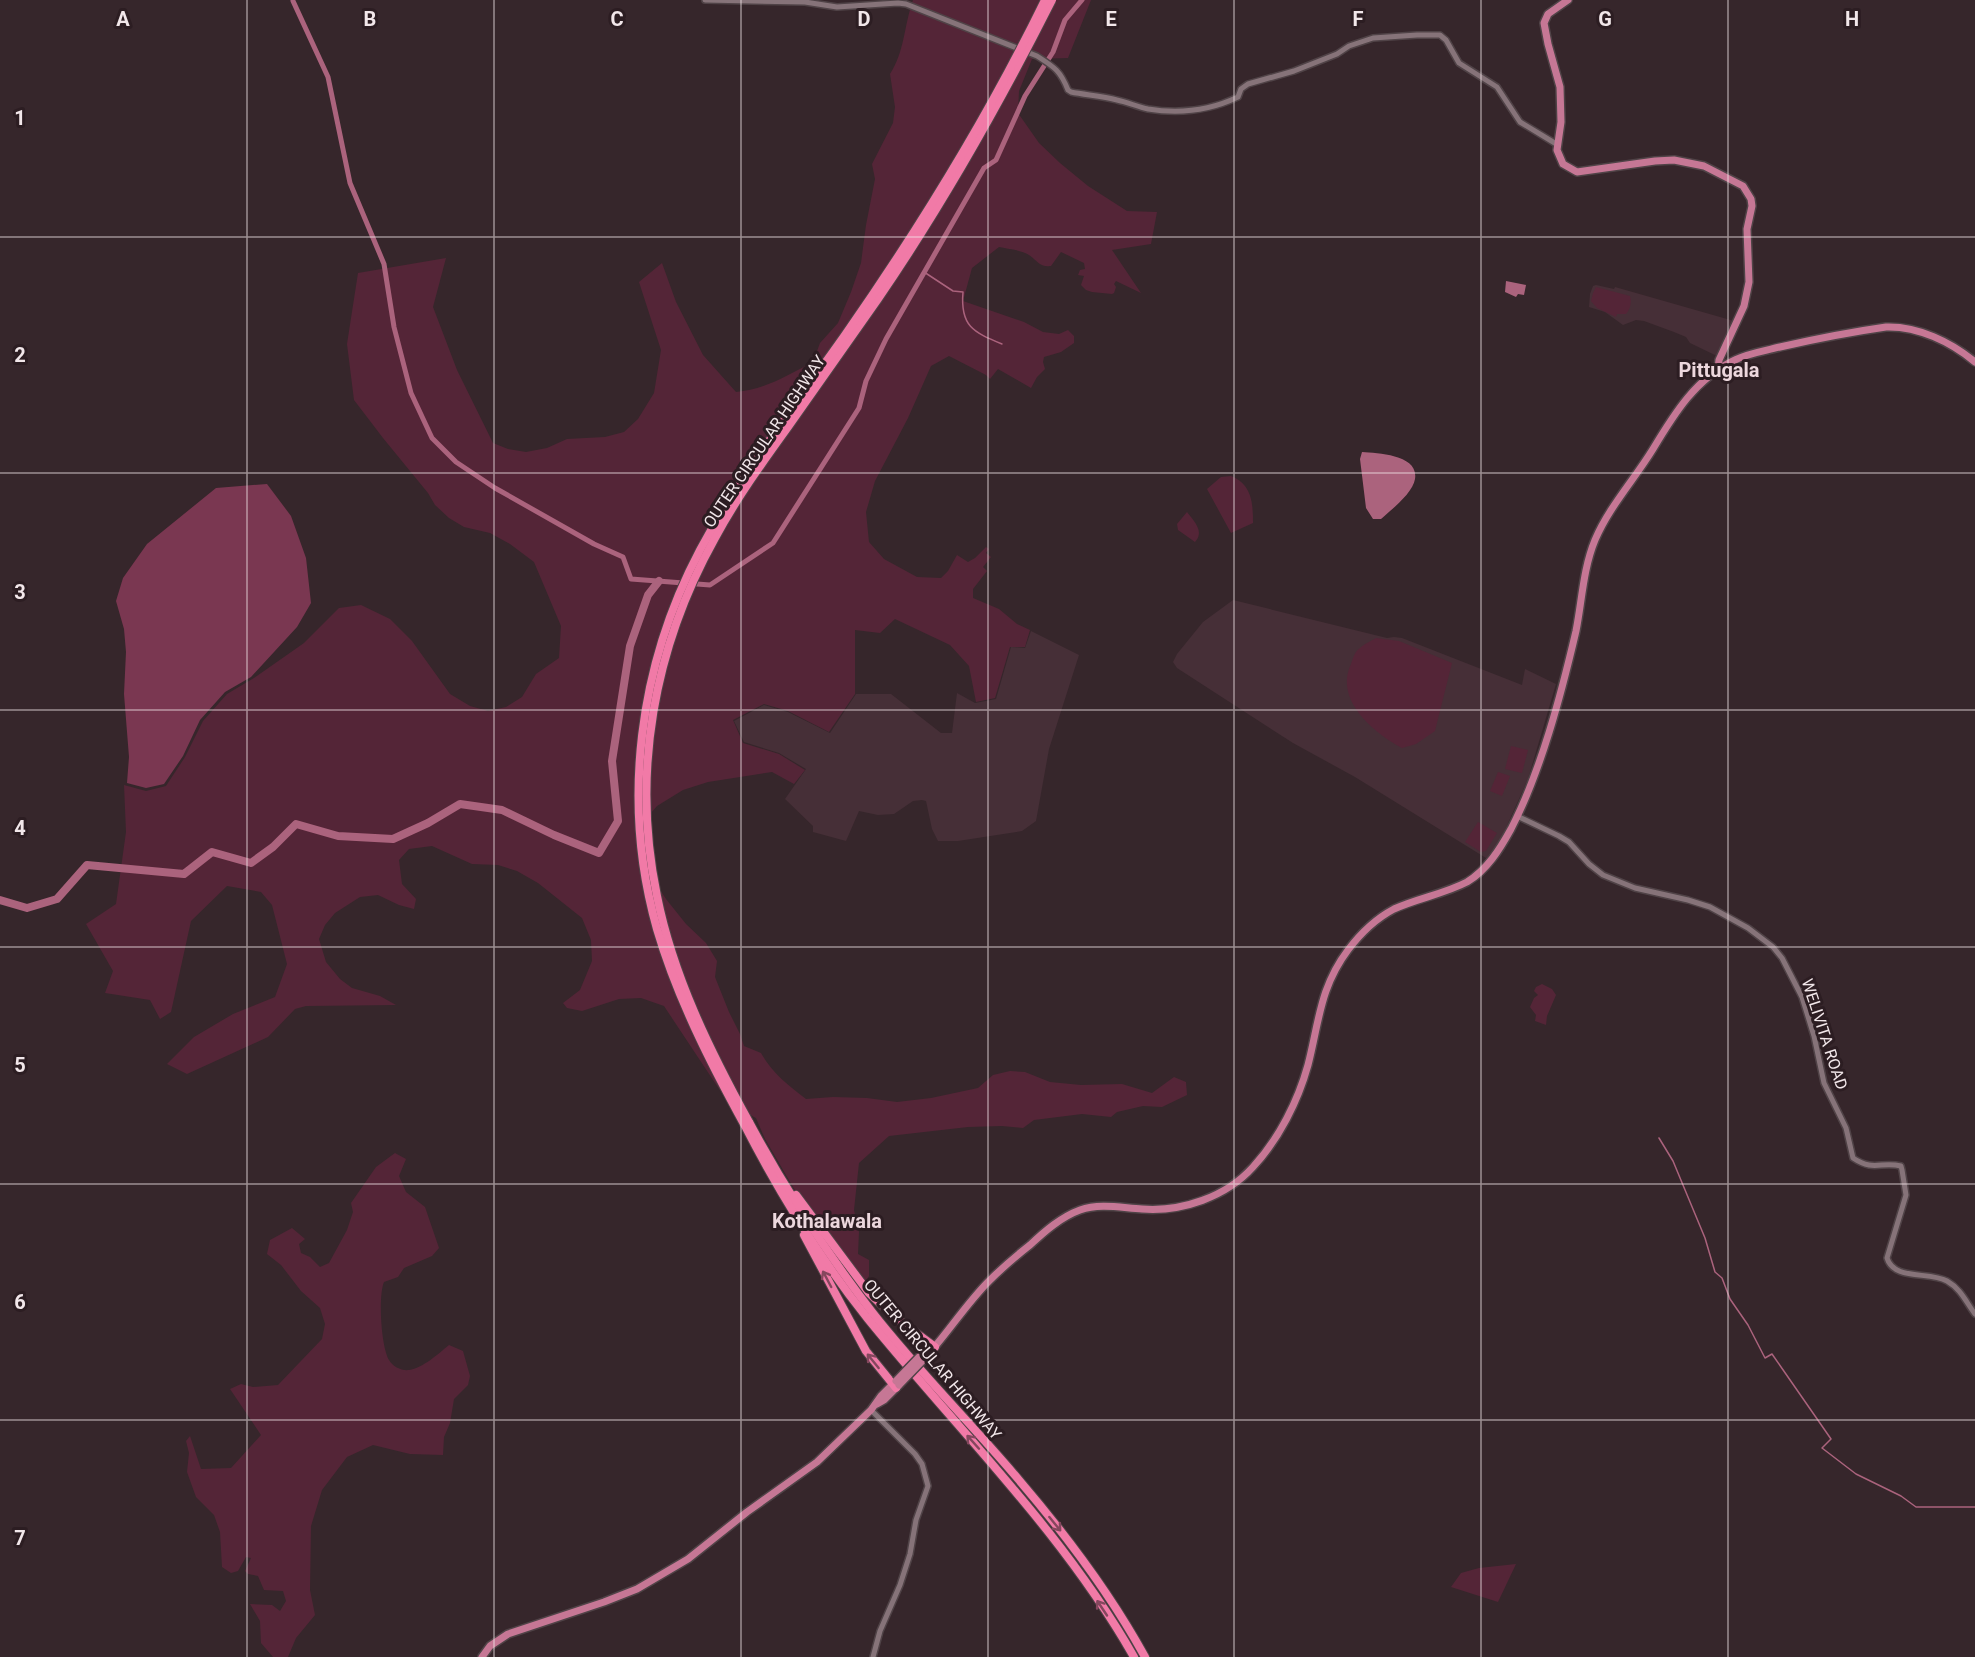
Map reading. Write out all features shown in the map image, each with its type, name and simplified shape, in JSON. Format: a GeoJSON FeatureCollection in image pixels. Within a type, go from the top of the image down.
{"type":"FeatureCollection","features":[{"type":"Feature","properties":{"kind":"highway","name":"OUTER CIRCULAR HIGHWAY"},"geometry":{"type":"LineString","coordinates":[[1045,0],[976,129],[911,236],[874,293],[737,488],[700,550],[682,588],[660,647],[650,684],[641,738],[639,802],[644,864],[657,927],[673,973],[701,1040],[786,1202],[866,1317],[1011,1486],[1063,1551],[1134,1657]]}},
{"type":"Feature","properties":{"kind":"highway","name":"OUTER CIRCULAR HIGHWAY"},"geometry":{"type":"LineString","coordinates":[[1052,0],[981,132],[898,269],[762,463],[716,536],[685,600],[666,654],[652,713],[646,776],[648,844],[657,896],[673,954],[689,999],[746,1123],[806,1220],[873,1312],[925,1375],[1018,1479],[1071,1544],[1109,1598],[1145,1657]]}},
{"type":"Feature","properties":{"kind":"highway"},"geometry":{"type":"LineString","coordinates":[[767,1155],[869,1293],[896,1318],[933,1346]]}},
{"type":"Feature","properties":{"kind":"highway"},"geometry":{"type":"LineString","coordinates":[[786,1202],[866,1351],[896,1385]]}},
{"type":"Feature","properties":{"kind":"main road"},"geometry":{"type":"LineString","coordinates":[[1568,0],[1548,14],[1544,23],[1560,87],[1561,122],[1558,145],[1560,160],[1571,170],[1577,172],[1655,160],[1674,160],[1704,166],[1743,186],[1750,198],[1752,206],[1747,229],[1749,282],[1744,306],[1719,360],[1718,369]]}},
{"type":"Feature","properties":{"kind":"main road"},"geometry":{"type":"LineString","coordinates":[[482,1657],[490,1646],[508,1634],[637,1589],[688,1559],[747,1512],[817,1462],[884,1400],[945,1334],[987,1282],[1064,1217],[1084,1208],[1101,1206],[1145,1210],[1177,1208],[1218,1193],[1233,1185],[1246,1174],[1264,1154],[1295,1101],[1307,1066],[1323,993],[1348,949],[1377,921],[1394,909],[1467,882],[1498,852],[1532,781],[1558,703],[1576,630],[1590,554],[1597,537],[1613,508],[1676,412],[1698,386],[1718,369],[1743,356],[1868,329],[1897,327],[1919,332],[1948,343],[1975,362]]}},
{"type":"Feature","properties":{"kind":"street"},"geometry":{"type":"LineString","coordinates":[[705,0],[805,2],[837,7],[898,3],[1036,56],[1054,67],[1071,92],[1116,99],[1148,109],[1186,111],[1205,109],[1229,101],[1238,97],[1241,89],[1248,84],[1294,71],[1337,54],[1349,46],[1373,38],[1418,34],[1440,35],[1446,40],[1459,63],[1497,87],[1520,122],[1558,145]]}},
{"type":"Feature","properties":{"kind":"street","name":"WELIVITA ROAD"},"geometry":{"type":"LineString","coordinates":[[1517,816],[1569,842],[1589,864],[1624,885],[1710,907],[1748,928],[1773,947],[1782,958],[1802,997],[1814,1036],[1824,1083],[1846,1128],[1853,1158],[1863,1165],[1873,1167],[1900,1166],[1906,1195],[1887,1258],[1889,1263],[1899,1271],[1947,1281],[1963,1294],[1975,1314]]}},
{"type":"Feature","properties":{"kind":"street"},"geometry":{"type":"LineString","coordinates":[[873,1408],[915,1454],[922,1464],[928,1486],[916,1520],[910,1554],[900,1585],[880,1631],[873,1657]]}},
{"type":"Feature","properties":{"kind":"shaded area"},"geometry":{"type":"Polygon","coordinates":[[[913,0],[1091,0],[1068,58],[1032,59],[1019,91],[1018,113],[1039,143],[1088,186],[1127,211],[1157,212],[1151,244],[1112,250],[1141,293],[1116,281],[1112,294],[1086,290],[1081,285],[1084,276],[1078,275],[1080,270],[1085,269],[1084,263],[1061,252],[1051,266],[1047,266],[1041,265],[1023,252],[999,247],[972,268],[963,301],[1024,322],[1043,332],[1059,334],[1068,330],[1074,336],[1074,343],[1061,352],[1044,357],[1045,369],[1031,388],[998,369],[990,379],[949,356],[931,366],[908,418],[875,481],[866,512],[869,542],[884,559],[917,577],[941,578],[957,555],[968,562],[986,547],[989,549],[986,553],[991,557],[983,567],[987,571],[973,589],[973,598],[999,609],[1017,624],[1030,630],[1025,647],[1010,647],[995,698],[976,702],[969,666],[950,645],[895,619],[880,633],[855,630],[855,694],[829,732],[788,711],[764,704],[733,720],[743,743],[779,754],[805,770],[794,784],[772,772],[708,782],[683,790],[657,806],[645,820],[637,843],[645,867],[666,899],[686,924],[706,943],[717,961],[715,977],[744,1046],[761,1053],[775,1073],[806,1099],[867,1098],[897,1102],[931,1098],[978,1088],[993,1075],[1010,1071],[1025,1072],[1050,1082],[1081,1085],[1122,1084],[1152,1093],[1174,1077],[1186,1082],[1187,1095],[1162,1107],[1143,1106],[1117,1112],[1111,1117],[1082,1114],[1034,1120],[1023,1128],[968,1127],[889,1136],[859,1163],[854,1210],[859,1232],[858,1254],[869,1260],[869,1276],[863,1286],[844,1268],[817,1235],[804,1206],[765,1139],[756,1118],[729,1104],[664,1006],[641,998],[619,999],[582,1011],[567,1008],[563,1003],[580,990],[592,961],[591,940],[582,918],[538,883],[517,871],[498,865],[472,864],[432,846],[409,849],[399,860],[402,884],[416,899],[414,909],[378,895],[360,897],[335,913],[325,925],[319,939],[326,962],[340,979],[352,988],[380,996],[396,1005],[306,1006],[295,1009],[268,1037],[187,1074],[167,1064],[194,1037],[233,1014],[275,997],[287,964],[272,905],[261,892],[227,886],[191,921],[171,1012],[160,1019],[150,1000],[105,993],[113,971],[86,924],[116,904],[126,832],[124,785],[146,791],[166,786],[185,757],[203,721],[227,694],[304,643],[339,608],[361,605],[390,619],[412,641],[450,694],[470,706],[488,711],[506,707],[522,697],[536,674],[559,658],[561,626],[534,562],[510,544],[490,533],[464,527],[449,518],[435,505],[354,400],[347,344],[358,273],[446,258],[433,307],[457,370],[493,443],[508,449],[526,452],[547,448],[567,439],[605,437],[624,432],[638,419],[654,393],[661,350],[639,282],[662,263],[676,302],[703,355],[736,392],[766,385],[785,377],[813,362],[820,343],[838,323],[861,263],[875,179],[872,164],[893,123],[895,107],[890,74],[899,56],[913,0]]]}},
{"type":"Feature","properties":{"kind":"shaded area"},"geometry":{"type":"Polygon","coordinates":[[[1506,281],[1526,285],[1524,295],[1518,294],[1516,297],[1505,292],[1506,281]]]}},
{"type":"Feature","properties":{"kind":"shaded area"},"geometry":{"type":"Polygon","coordinates":[[[1593,286],[1614,289],[1615,287],[1734,321],[1717,356],[1690,343],[1686,337],[1674,332],[1644,321],[1636,320],[1623,325],[1605,312],[1589,307],[1590,294],[1593,286]]]}},
{"type":"Feature","properties":{"kind":"shaded area"},"geometry":{"type":"Polygon","coordinates":[[[1596,287],[1630,296],[1630,306],[1626,314],[1617,314],[1616,317],[1597,308],[1591,301],[1596,287]]]}},
{"type":"Feature","properties":{"kind":"shaded area"},"geometry":{"type":"Polygon","coordinates":[[[1362,452],[1396,457],[1411,465],[1415,471],[1415,479],[1410,490],[1381,519],[1373,519],[1366,508],[1360,459],[1362,452]]]}},
{"type":"Feature","properties":{"kind":"shaded area"},"geometry":{"type":"Polygon","coordinates":[[[1231,476],[1243,484],[1250,495],[1253,523],[1231,533],[1207,489],[1221,477],[1231,476]]]}},
{"type":"Feature","properties":{"kind":"shaded area"},"geometry":{"type":"Polygon","coordinates":[[[267,484],[291,516],[306,558],[311,603],[297,627],[251,677],[225,692],[200,720],[183,756],[164,784],[146,788],[127,783],[129,757],[124,694],[126,652],[124,629],[116,601],[123,578],[147,544],[216,488],[267,484]]]}},
{"type":"Feature","properties":{"kind":"shaded area"},"geometry":{"type":"Polygon","coordinates":[[[1187,512],[1199,530],[1195,542],[1178,530],[1177,524],[1187,512]]]}},
{"type":"Feature","properties":{"kind":"shaded area"},"geometry":{"type":"Polygon","coordinates":[[[1233,600],[1387,638],[1402,638],[1522,685],[1525,669],[1556,684],[1528,779],[1500,841],[1490,855],[1486,858],[1355,777],[1293,743],[1177,668],[1173,662],[1177,654],[1203,622],[1233,600]]]}},
{"type":"Feature","properties":{"kind":"shaded area"},"geometry":{"type":"Polygon","coordinates":[[[1031,631],[1079,655],[1049,749],[1036,821],[1022,831],[958,841],[938,841],[932,829],[926,801],[922,800],[913,801],[894,814],[878,815],[859,811],[846,841],[813,832],[813,826],[785,799],[806,769],[779,753],[744,742],[734,721],[764,705],[788,712],[830,733],[856,694],[891,694],[941,733],[952,733],[957,693],[975,703],[996,699],[1011,647],[1025,648],[1031,631]]]}},
{"type":"Feature","properties":{"kind":"shaded area"},"geometry":{"type":"Polygon","coordinates":[[[1376,638],[1399,641],[1452,663],[1435,731],[1416,744],[1402,748],[1391,742],[1369,724],[1352,702],[1347,677],[1355,653],[1376,638]]]}},
{"type":"Feature","properties":{"kind":"shaded area"},"geometry":{"type":"Polygon","coordinates":[[[1511,746],[1528,750],[1522,773],[1505,769],[1511,746]]]}},
{"type":"Feature","properties":{"kind":"shaded area"},"geometry":{"type":"Polygon","coordinates":[[[1498,772],[1510,776],[1502,796],[1490,791],[1498,772]]]}},
{"type":"Feature","properties":{"kind":"shaded area"},"geometry":{"type":"Polygon","coordinates":[[[1478,822],[1497,833],[1486,851],[1481,852],[1465,842],[1478,822]]]}},
{"type":"Feature","properties":{"kind":"shaded area"},"geometry":{"type":"Polygon","coordinates":[[[1542,984],[1552,989],[1556,995],[1547,1016],[1546,1025],[1535,1021],[1536,1015],[1530,1007],[1538,995],[1534,991],[1536,987],[1542,984]]]}},
{"type":"Feature","properties":{"kind":"shaded area"},"geometry":{"type":"Polygon","coordinates":[[[395,1153],[406,1159],[399,1176],[406,1192],[425,1207],[439,1248],[432,1256],[404,1268],[398,1277],[384,1282],[381,1309],[386,1353],[395,1367],[409,1370],[425,1364],[449,1345],[463,1351],[470,1376],[468,1385],[454,1399],[450,1423],[444,1437],[443,1455],[410,1454],[373,1445],[347,1457],[322,1490],[311,1526],[310,1590],[315,1615],[296,1638],[288,1657],[273,1657],[261,1643],[260,1621],[250,1604],[272,1605],[280,1611],[286,1601],[283,1591],[264,1590],[258,1576],[245,1571],[251,1558],[246,1557],[238,1571],[231,1573],[222,1567],[220,1532],[214,1515],[196,1497],[187,1472],[189,1453],[186,1441],[190,1436],[201,1469],[231,1468],[261,1435],[230,1389],[241,1384],[253,1387],[278,1385],[322,1339],[325,1324],[320,1308],[301,1291],[281,1265],[267,1254],[270,1240],[292,1228],[305,1239],[299,1244],[301,1253],[310,1257],[320,1267],[329,1263],[347,1230],[353,1212],[351,1203],[376,1167],[395,1153]]]}},
{"type":"Feature","properties":{"kind":"shaded area"},"geometry":{"type":"Polygon","coordinates":[[[1516,1564],[1498,1602],[1451,1587],[1461,1573],[1479,1568],[1516,1564]]]}},
{"type":"Feature","properties":{"kind":"waterway"},"geometry":{"type":"LineString","coordinates":[[293,1],[328,77],[350,183],[384,264],[394,327],[411,393],[432,438],[456,462],[495,488],[594,544],[623,557],[631,579],[710,585],[773,543],[859,408],[866,381],[886,339],[984,168],[996,160],[1025,96],[1053,52],[1065,20],[1082,0]]}},
{"type":"Feature","properties":{"kind":"waterway"},"geometry":{"type":"LineString","coordinates":[[924,272],[953,291],[963,292],[964,313],[970,326],[983,336],[1002,344]]}},
{"type":"Feature","properties":{"kind":"waterway"},"geometry":{"type":"LineString","coordinates":[[0,900],[27,908],[57,899],[87,865],[184,874],[212,852],[251,863],[273,847],[296,824],[338,836],[393,839],[428,823],[460,804],[502,810],[599,853],[618,821],[612,761],[630,646],[648,595],[659,581]]}},
{"type":"Feature","properties":{"kind":"waterway"},"geometry":{"type":"LineString","coordinates":[[1659,1138],[1673,1161],[1705,1238],[1715,1272],[1722,1278],[1730,1299],[1748,1325],[1765,1358],[1772,1354],[1831,1439],[1822,1448],[1856,1474],[1901,1496],[1916,1507],[1975,1507]]}},
{"type":"Feature","properties":{"kind":"district","name":"Pittugala"},"geometry":{"type":"Point","coordinates":[1719,370]}},
{"type":"Feature","properties":{"kind":"district","name":"Kothalawala"},"geometry":{"type":"Point","coordinates":[827,1221]}}]}
